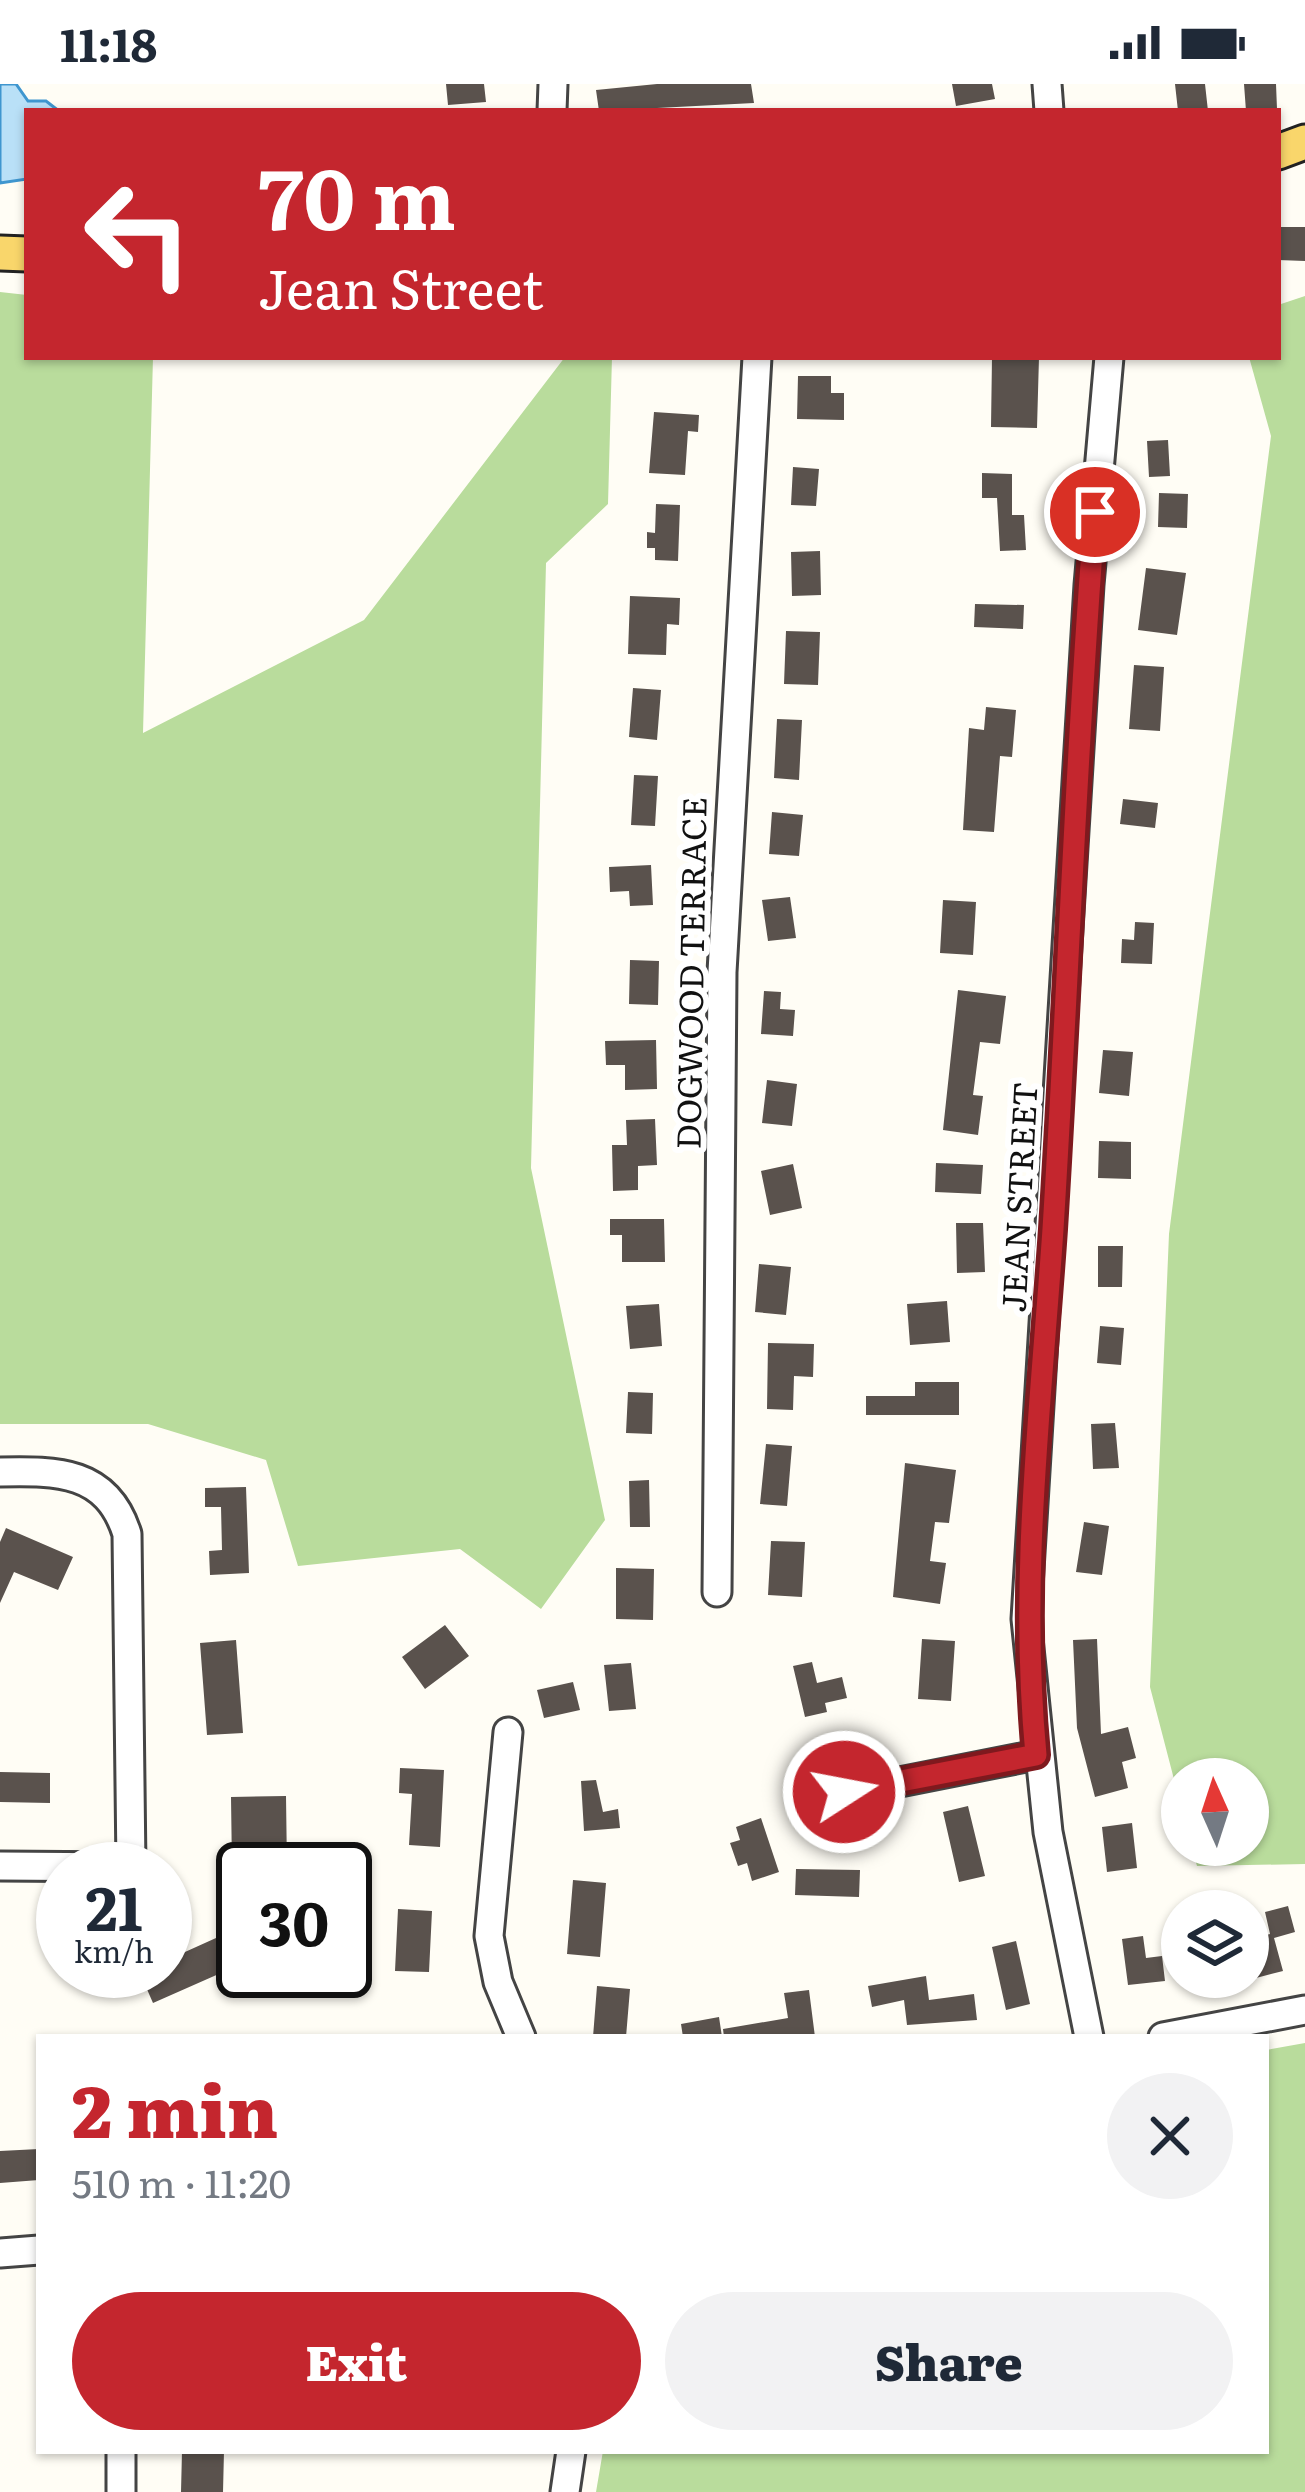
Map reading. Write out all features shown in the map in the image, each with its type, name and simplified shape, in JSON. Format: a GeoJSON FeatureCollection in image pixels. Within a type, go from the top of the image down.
{"type":"FeatureCollection","features":[{"type":"Feature","properties":{"kind":"street","name":"DOGWOOD TERRACE"},"geometry":{"type":"LineString","coordinates":[[717,1592],[722,972],[757,360]]}},
{"type":"Feature","properties":{"kind":"street","name":"JEAN STREET"},"geometry":{"type":"LineString","coordinates":[[1087,2034],[1036,1755],[1026,1619],[1089,585],[1109,360]]}},
{"type":"Feature","properties":{"kind":"street"},"geometry":{"type":"LineString","coordinates":[[0,1472],[79,1476],[110,1497],[121,1515],[127,1534],[131,1867],[0,1867]]}},
{"type":"Feature","properties":{"kind":"street"},"geometry":{"type":"LineString","coordinates":[[508,1732],[489,1936],[497,1982],[519,2034]]}},
{"type":"Feature","properties":{"kind":"street"},"geometry":{"type":"LineString","coordinates":[[844,1792],[1036,1755]]}},
{"type":"Feature","properties":{"kind":"street"},"geometry":{"type":"LineString","coordinates":[[1179,2034],[1305,2010]]}},
{"type":"Feature","properties":{"kind":"street"},"geometry":{"type":"LineString","coordinates":[[0,2252],[36,2250]]}},
{"type":"Feature","properties":{"kind":"street"},"geometry":{"type":"LineString","coordinates":[[121,2454],[121,2492]]}},
{"type":"Feature","properties":{"kind":"street"},"geometry":{"type":"LineString","coordinates":[[565,2492],[571,2454]]}},
{"type":"Feature","properties":{"kind":"green space"},"geometry":{"type":"Polygon","coordinates":[[[0,292],[24,295],[24,360],[153,360],[143,733],[364,620],[563,360],[612,360],[608,504],[546,563],[531,1168],[605,1520],[541,1609],[460,1549],[298,1566],[266,1460],[148,1424],[0,1424],[0,292]]]}},
{"type":"Feature","properties":{"kind":"green space"},"geometry":{"type":"Polygon","coordinates":[[[1305,296],[1305,1864],[1269,1865],[1269,1758],[1168,1758],[1150,1687],[1169,1234],[1271,436],[1250,360],[1281,360],[1281,304],[1305,296]]]}},
{"type":"Feature","properties":{"kind":"green space"},"geometry":{"type":"Polygon","coordinates":[[[1305,2043],[1305,2492],[596,2492],[602,2454],[1269,2454],[1269,2049],[1305,2043]]]}},
{"type":"Feature","properties":{"kind":"water"},"geometry":{"type":"Polygon","coordinates":[[[0,84],[16,84],[28,101],[46,101],[55,108],[24,108],[24,179],[0,183],[0,84]]]}},
{"type":"Feature","properties":{"kind":"building"},"geometry":{"type":"Polygon","coordinates":[[[446,84],[484,84],[486,102],[448,105],[446,84]]]}},
{"type":"Feature","properties":{"kind":"building"},"geometry":{"type":"Polygon","coordinates":[[[657,84],[751,84],[754,103],[599,108],[596,90],[657,84]]]}},
{"type":"Feature","properties":{"kind":"building"},"geometry":{"type":"Polygon","coordinates":[[[952,84],[992,84],[995,99],[956,106],[952,84]]]}},
{"type":"Feature","properties":{"kind":"building"},"geometry":{"type":"Polygon","coordinates":[[[1175,84],[1205,84],[1208,108],[1178,108],[1175,84]]]}},
{"type":"Feature","properties":{"kind":"building"},"geometry":{"type":"Polygon","coordinates":[[[1244,84],[1276,84],[1277,108],[1246,108],[1244,84]]]}},
{"type":"Feature","properties":{"kind":"building"},"geometry":{"type":"Polygon","coordinates":[[[1281,227],[1305,227],[1305,261],[1281,260],[1281,227]]]}},
{"type":"Feature","properties":{"kind":"building"},"geometry":{"type":"Polygon","coordinates":[[[992,360],[1039,360],[1037,428],[991,427],[992,360]]]}},
{"type":"Feature","properties":{"kind":"building"},"geometry":{"type":"Polygon","coordinates":[[[798,376],[831,376],[831,393],[844,393],[844,420],[797,419],[798,376]]]}},
{"type":"Feature","properties":{"kind":"building"},"geometry":{"type":"Polygon","coordinates":[[[654,412],[699,415],[698,432],[688,431],[685,475],[649,473],[654,412]]]}},
{"type":"Feature","properties":{"kind":"building"},"geometry":{"type":"Polygon","coordinates":[[[1168,440],[1170,476],[1149,477],[1147,441],[1168,440]]]}},
{"type":"Feature","properties":{"kind":"building"},"geometry":{"type":"Polygon","coordinates":[[[793,467],[819,469],[816,506],[791,505],[793,467]]]}},
{"type":"Feature","properties":{"kind":"building"},"geometry":{"type":"Polygon","coordinates":[[[982,473],[1012,474],[1012,515],[1024,515],[1026,550],[1000,551],[997,498],[982,498],[982,473]]]}},
{"type":"Feature","properties":{"kind":"building"},"geometry":{"type":"Polygon","coordinates":[[[1159,493],[1188,494],[1187,528],[1158,527],[1159,493]]]}},
{"type":"Feature","properties":{"kind":"building"},"geometry":{"type":"Polygon","coordinates":[[[656,504],[680,505],[678,561],[655,560],[655,548],[647,548],[647,532],[655,533],[656,504]]]}},
{"type":"Feature","properties":{"kind":"building"},"geometry":{"type":"Polygon","coordinates":[[[820,551],[821,595],[792,596],[791,552],[820,551]]]}},
{"type":"Feature","properties":{"kind":"building"},"geometry":{"type":"Polygon","coordinates":[[[1146,568],[1186,573],[1177,635],[1138,630],[1146,568]]]}},
{"type":"Feature","properties":{"kind":"building"},"geometry":{"type":"Polygon","coordinates":[[[630,596],[680,598],[679,625],[667,624],[666,655],[628,654],[630,596]]]}},
{"type":"Feature","properties":{"kind":"building"},"geometry":{"type":"Polygon","coordinates":[[[975,604],[1024,605],[1023,629],[974,627],[975,604]]]}},
{"type":"Feature","properties":{"kind":"building"},"geometry":{"type":"Polygon","coordinates":[[[786,631],[820,632],[818,685],[784,684],[786,631]]]}},
{"type":"Feature","properties":{"kind":"building"},"geometry":{"type":"Polygon","coordinates":[[[1134,665],[1164,667],[1160,731],[1129,729],[1134,665]]]}},
{"type":"Feature","properties":{"kind":"building"},"geometry":{"type":"Polygon","coordinates":[[[633,688],[661,690],[657,740],[629,737],[633,688]]]}},
{"type":"Feature","properties":{"kind":"building"},"geometry":{"type":"Polygon","coordinates":[[[986,707],[1016,710],[1012,757],[1000,756],[994,832],[963,830],[969,728],[984,730],[986,707]]]}},
{"type":"Feature","properties":{"kind":"building"},"geometry":{"type":"Polygon","coordinates":[[[777,719],[802,720],[799,780],[774,778],[777,719]]]}},
{"type":"Feature","properties":{"kind":"building"},"geometry":{"type":"Polygon","coordinates":[[[634,775],[658,776],[655,826],[631,825],[634,775]]]}},
{"type":"Feature","properties":{"kind":"building"},"geometry":{"type":"Polygon","coordinates":[[[1123,799],[1158,803],[1155,828],[1120,824],[1123,799]]]}},
{"type":"Feature","properties":{"kind":"building"},"geometry":{"type":"Polygon","coordinates":[[[772,812],[803,815],[799,856],[769,854],[772,812]]]}},
{"type":"Feature","properties":{"kind":"building"},"geometry":{"type":"Polygon","coordinates":[[[651,865],[653,905],[630,906],[629,891],[610,892],[609,867],[651,865]]]}},
{"type":"Feature","properties":{"kind":"building"},"geometry":{"type":"Polygon","coordinates":[[[790,897],[796,938],[768,941],[762,900],[790,897]]]}},
{"type":"Feature","properties":{"kind":"building"},"geometry":{"type":"Polygon","coordinates":[[[943,900],[976,902],[973,955],[940,953],[943,900]]]}},
{"type":"Feature","properties":{"kind":"building"},"geometry":{"type":"Polygon","coordinates":[[[1135,922],[1154,923],[1152,964],[1121,963],[1122,939],[1134,940],[1135,922]]]}},
{"type":"Feature","properties":{"kind":"building"},"geometry":{"type":"Polygon","coordinates":[[[630,960],[659,961],[658,1005],[629,1004],[630,960]]]}},
{"type":"Feature","properties":{"kind":"building"},"geometry":{"type":"Polygon","coordinates":[[[958,990],[1006,996],[1000,1044],[980,1042],[973,1095],[983,1096],[978,1135],[943,1130],[958,990]]]}},
{"type":"Feature","properties":{"kind":"building"},"geometry":{"type":"Polygon","coordinates":[[[764,991],[781,992],[780,1009],[795,1010],[793,1036],[761,1034],[764,991]]]}},
{"type":"Feature","properties":{"kind":"building"},"geometry":{"type":"Polygon","coordinates":[[[656,1040],[657,1089],[625,1090],[625,1065],[606,1065],[605,1041],[656,1040]]]}},
{"type":"Feature","properties":{"kind":"building"},"geometry":{"type":"Polygon","coordinates":[[[1103,1050],[1133,1052],[1129,1096],[1099,1093],[1103,1050]]]}},
{"type":"Feature","properties":{"kind":"building"},"geometry":{"type":"Polygon","coordinates":[[[767,1080],[797,1084],[792,1126],[762,1123],[767,1080]]]}},
{"type":"Feature","properties":{"kind":"building"},"geometry":{"type":"Polygon","coordinates":[[[655,1119],[657,1165],[638,1166],[638,1190],[613,1191],[612,1145],[627,1145],[626,1120],[655,1119]]]}},
{"type":"Feature","properties":{"kind":"building"},"geometry":{"type":"Polygon","coordinates":[[[1099,1141],[1131,1142],[1131,1179],[1098,1178],[1099,1141]]]}},
{"type":"Feature","properties":{"kind":"building"},"geometry":{"type":"Polygon","coordinates":[[[936,1163],[983,1165],[981,1194],[935,1192],[936,1163]]]}},
{"type":"Feature","properties":{"kind":"building"},"geometry":{"type":"Polygon","coordinates":[[[793,1164],[802,1208],[770,1215],[761,1171],[793,1164]]]}},
{"type":"Feature","properties":{"kind":"building"},"geometry":{"type":"Polygon","coordinates":[[[610,1219],[664,1219],[665,1262],[622,1262],[622,1235],[610,1235],[610,1219]]]}},
{"type":"Feature","properties":{"kind":"building"},"geometry":{"type":"Polygon","coordinates":[[[956,1223],[983,1223],[985,1272],[957,1273],[956,1223]]]}},
{"type":"Feature","properties":{"kind":"building"},"geometry":{"type":"Polygon","coordinates":[[[1098,1246],[1123,1246],[1122,1287],[1098,1287],[1098,1246]]]}},
{"type":"Feature","properties":{"kind":"building"},"geometry":{"type":"Polygon","coordinates":[[[759,1264],[791,1267],[786,1315],[755,1312],[759,1264]]]}},
{"type":"Feature","properties":{"kind":"building"},"geometry":{"type":"Polygon","coordinates":[[[947,1301],[950,1342],[910,1345],[907,1304],[947,1301]]]}},
{"type":"Feature","properties":{"kind":"building"},"geometry":{"type":"Polygon","coordinates":[[[659,1304],[662,1346],[630,1349],[626,1306],[659,1304]]]}},
{"type":"Feature","properties":{"kind":"building"},"geometry":{"type":"Polygon","coordinates":[[[1100,1326],[1124,1328],[1121,1365],[1097,1363],[1100,1326]]]}},
{"type":"Feature","properties":{"kind":"building"},"geometry":{"type":"Polygon","coordinates":[[[768,1343],[814,1344],[813,1377],[794,1376],[793,1410],[767,1409],[768,1343]]]}},
{"type":"Feature","properties":{"kind":"building"},"geometry":{"type":"Polygon","coordinates":[[[915,1382],[959,1382],[959,1415],[866,1415],[866,1396],[915,1396],[915,1382]]]}},
{"type":"Feature","properties":{"kind":"building"},"geometry":{"type":"Polygon","coordinates":[[[628,1392],[653,1393],[652,1434],[626,1433],[628,1392]]]}},
{"type":"Feature","properties":{"kind":"building"},"geometry":{"type":"Polygon","coordinates":[[[1115,1423],[1119,1468],[1093,1469],[1091,1424],[1115,1423]]]}},
{"type":"Feature","properties":{"kind":"building"},"geometry":{"type":"Polygon","coordinates":[[[766,1444],[792,1446],[787,1506],[760,1504],[766,1444]]]}},
{"type":"Feature","properties":{"kind":"building"},"geometry":{"type":"Polygon","coordinates":[[[905,1463],[956,1470],[949,1523],[935,1522],[930,1561],[946,1563],[940,1604],[893,1597],[905,1463]]]}},
{"type":"Feature","properties":{"kind":"building"},"geometry":{"type":"Polygon","coordinates":[[[649,1480],[650,1527],[630,1527],[629,1481],[649,1480]]]}},
{"type":"Feature","properties":{"kind":"building"},"geometry":{"type":"Polygon","coordinates":[[[246,1487],[249,1573],[210,1575],[209,1551],[222,1550],[221,1507],[205,1507],[205,1488],[246,1487]]]}},
{"type":"Feature","properties":{"kind":"building"},"geometry":{"type":"Polygon","coordinates":[[[1084,1522],[1109,1526],[1102,1575],[1076,1572],[1084,1522]]]}},
{"type":"Feature","properties":{"kind":"building"},"geometry":{"type":"Polygon","coordinates":[[[6,1528],[73,1557],[58,1590],[14,1572],[0,1603],[0,1542],[6,1528]]]}},
{"type":"Feature","properties":{"kind":"building"},"geometry":{"type":"Polygon","coordinates":[[[771,1541],[805,1542],[802,1597],[768,1595],[771,1541]]]}},
{"type":"Feature","properties":{"kind":"building"},"geometry":{"type":"Polygon","coordinates":[[[616,1568],[654,1569],[653,1620],[616,1619],[616,1568]]]}},
{"type":"Feature","properties":{"kind":"building"},"geometry":{"type":"Polygon","coordinates":[[[445,1625],[469,1656],[425,1689],[402,1657],[445,1625]]]}},
{"type":"Feature","properties":{"kind":"building"},"geometry":{"type":"Polygon","coordinates":[[[922,1639],[955,1641],[951,1701],[918,1699],[922,1639]]]}},
{"type":"Feature","properties":{"kind":"building"},"geometry":{"type":"Polygon","coordinates":[[[1097,1639],[1101,1734],[1128,1727],[1136,1758],[1122,1762],[1128,1788],[1095,1797],[1077,1728],[1073,1640],[1097,1639]]]}},
{"type":"Feature","properties":{"kind":"building"},"geometry":{"type":"Polygon","coordinates":[[[236,1640],[243,1733],[207,1735],[200,1643],[236,1640]]]}},
{"type":"Feature","properties":{"kind":"building"},"geometry":{"type":"Polygon","coordinates":[[[812,1662],[817,1683],[842,1677],[847,1698],[825,1703],[827,1712],[805,1717],[793,1666],[812,1662]]]}},
{"type":"Feature","properties":{"kind":"building"},"geometry":{"type":"Polygon","coordinates":[[[631,1663],[636,1709],[609,1711],[604,1665],[631,1663]]]}},
{"type":"Feature","properties":{"kind":"building"},"geometry":{"type":"Polygon","coordinates":[[[573,1682],[580,1710],[544,1718],[537,1690],[573,1682]]]}},
{"type":"Feature","properties":{"kind":"building"},"geometry":{"type":"Polygon","coordinates":[[[400,1768],[444,1770],[440,1847],[409,1845],[412,1794],[399,1793],[400,1768]]]}},
{"type":"Feature","properties":{"kind":"building"},"geometry":{"type":"Polygon","coordinates":[[[0,1772],[50,1773],[50,1803],[0,1802],[0,1772]]]}},
{"type":"Feature","properties":{"kind":"building"},"geometry":{"type":"Polygon","coordinates":[[[596,1780],[603,1812],[618,1809],[620,1828],[584,1831],[581,1781],[596,1780]]]}},
{"type":"Feature","properties":{"kind":"building"},"geometry":{"type":"Polygon","coordinates":[[[286,1796],[287,1842],[232,1842],[231,1797],[286,1796]]]}},
{"type":"Feature","properties":{"kind":"building"},"geometry":{"type":"Polygon","coordinates":[[[968,1806],[985,1876],[959,1882],[943,1812],[968,1806]]]}},
{"type":"Feature","properties":{"kind":"building"},"geometry":{"type":"Polygon","coordinates":[[[761,1818],[779,1872],[752,1881],[747,1863],[738,1866],[730,1843],[740,1840],[736,1827],[761,1818]]]}},
{"type":"Feature","properties":{"kind":"building"},"geometry":{"type":"Polygon","coordinates":[[[1132,1823],[1137,1868],[1107,1872],[1102,1827],[1132,1823]]]}},
{"type":"Feature","properties":{"kind":"building"},"geometry":{"type":"Polygon","coordinates":[[[796,1869],[860,1870],[859,1897],[795,1895],[796,1869]]]}},
{"type":"Feature","properties":{"kind":"building"},"geometry":{"type":"Polygon","coordinates":[[[573,1880],[606,1883],[600,1957],[567,1954],[573,1880]]]}},
{"type":"Feature","properties":{"kind":"building"},"geometry":{"type":"Polygon","coordinates":[[[1288,1906],[1295,1932],[1274,1938],[1283,1971],[1269,1975],[1270,1934],[1269,1911],[1288,1906]]]}},
{"type":"Feature","properties":{"kind":"building"},"geometry":{"type":"Polygon","coordinates":[[[398,1909],[432,1911],[429,1972],[395,1971],[398,1909]]]}},
{"type":"Feature","properties":{"kind":"building"},"geometry":{"type":"Polygon","coordinates":[[[1143,1936],[1146,1958],[1161,1956],[1161,1981],[1128,1985],[1122,1939],[1143,1936]]]}},
{"type":"Feature","properties":{"kind":"building"},"geometry":{"type":"Polygon","coordinates":[[[216,1938],[216,1975],[192,1986],[192,1949],[216,1938]]]}},
{"type":"Feature","properties":{"kind":"building"},"geometry":{"type":"Polygon","coordinates":[[[1016,1941],[1030,2004],[1006,2010],[992,1947],[1016,1941]]]}},
{"type":"Feature","properties":{"kind":"building"},"geometry":{"type":"Polygon","coordinates":[[[926,1976],[929,2000],[974,1994],[977,2020],[907,2025],[904,2000],[872,2007],[868,1986],[926,1976]]]}},
{"type":"Feature","properties":{"kind":"building"},"geometry":{"type":"Polygon","coordinates":[[[597,1986],[630,1989],[626,2034],[593,2034],[597,1986]]]}},
{"type":"Feature","properties":{"kind":"building"},"geometry":{"type":"Polygon","coordinates":[[[809,1990],[815,2034],[724,2034],[723,2029],[788,2018],[784,1993],[809,1990]]]}},
{"type":"Feature","properties":{"kind":"building"},"geometry":{"type":"Polygon","coordinates":[[[719,2017],[722,2034],[683,2034],[681,2024],[719,2017]]]}},
{"type":"Feature","properties":{"kind":"building"},"geometry":{"type":"Polygon","coordinates":[[[36,2149],[36,2180],[0,2183],[0,2151],[36,2149]]]}},
{"type":"Feature","properties":{"kind":"building"},"geometry":{"type":"Polygon","coordinates":[[[182,2454],[224,2454],[223,2492],[181,2492],[182,2454]]]}},
{"type":"Feature","properties":{"kind":"route"},"geometry":{"type":"LineString","coordinates":[[844,1792],[1036,1755],[1026,1619],[1028,1542],[1053,1227],[1095,512]]}}]}
